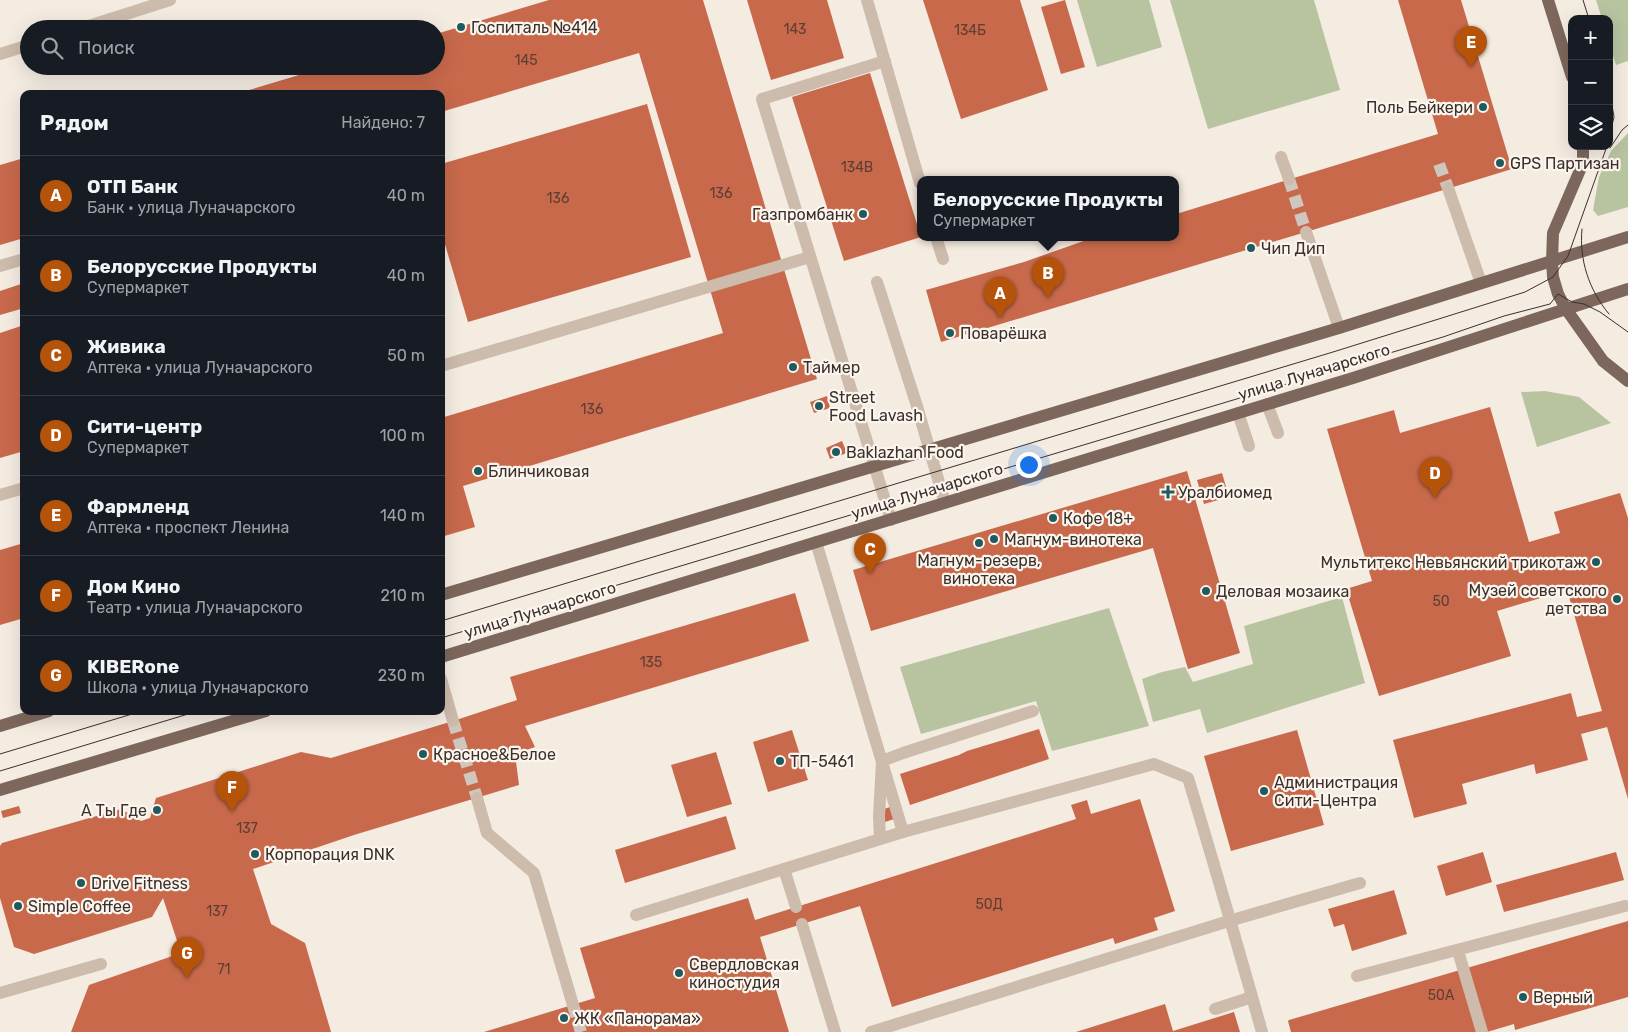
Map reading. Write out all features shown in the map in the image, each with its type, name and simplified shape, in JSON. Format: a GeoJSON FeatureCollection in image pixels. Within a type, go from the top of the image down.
{"type":"FeatureCollection","features":[{"type":"Feature","properties":{"kind":"main road"},"geometry":{"type":"LineString","coordinates":[[1548,0],[1568,64]]}},
{"type":"Feature","properties":{"kind":"main road"},"geometry":{"type":"LineString","coordinates":[[1584,150],[1583,162],[1553,233],[1552,261],[1554,277],[1558,294],[1566,309],[1603,362],[1628,381]]}},
{"type":"Feature","properties":{"kind":"main road"},"geometry":{"type":"LineString","coordinates":[[445,594],[1339,328],[1628,237]]}},
{"type":"Feature","properties":{"kind":"main road","name":"улица Луначарского"},"geometry":{"type":"LineString","coordinates":[[445,657],[1238,413],[1628,290]]}},
{"type":"Feature","properties":{"kind":"main road"},"geometry":{"type":"LineString","coordinates":[[0,726],[36,715]]}},
{"type":"Feature","properties":{"kind":"main road"},"geometry":{"type":"LineString","coordinates":[[0,790],[253,715]]}},
{"type":"Feature","properties":{"kind":"street"},"geometry":{"type":"LineString","coordinates":[[107,20],[170,0]]}},
{"type":"Feature","properties":{"kind":"street"},"geometry":{"type":"LineString","coordinates":[[867,0],[918,176]]}},
{"type":"Feature","properties":{"kind":"street"},"geometry":{"type":"LineString","coordinates":[[0,54],[20,48]]}},
{"type":"Feature","properties":{"kind":"street"},"geometry":{"type":"LineString","coordinates":[[885,61],[762,100],[891,520]]}},
{"type":"Feature","properties":{"kind":"street"},"geometry":{"type":"LineString","coordinates":[[1281,157],[1289,179]]}},
{"type":"Feature","properties":{"kind":"street"},"geometry":{"type":"LineString","coordinates":[[1448,188],[1481,283]]}},
{"type":"Feature","properties":{"kind":"street"},"geometry":{"type":"LineString","coordinates":[[1306,232],[1339,328]]}},
{"type":"Feature","properties":{"kind":"street"},"geometry":{"type":"LineString","coordinates":[[937,241],[943,259]]}},
{"type":"Feature","properties":{"kind":"street"},"geometry":{"type":"LineString","coordinates":[[445,365],[810,256]]}},
{"type":"Feature","properties":{"kind":"street"},"geometry":{"type":"LineString","coordinates":[[0,266],[20,260]]}},
{"type":"Feature","properties":{"kind":"street"},"geometry":{"type":"LineString","coordinates":[[877,282],[946,503]]}},
{"type":"Feature","properties":{"kind":"street"},"geometry":{"type":"LineString","coordinates":[[1267,404],[1278,433]]}},
{"type":"Feature","properties":{"kind":"street"},"geometry":{"type":"LineString","coordinates":[[1238,413],[1249,446]]}},
{"type":"Feature","properties":{"kind":"street"},"geometry":{"type":"LineString","coordinates":[[0,495],[20,489]]}},
{"type":"Feature","properties":{"kind":"street"},"geometry":{"type":"LineString","coordinates":[[816,542],[826,570],[903,832]]}},
{"type":"Feature","properties":{"kind":"street"},"geometry":{"type":"LineString","coordinates":[[445,693],[453,721]]}},
{"type":"Feature","properties":{"kind":"street"},"geometry":{"type":"LineString","coordinates":[[882,761],[1033,711]]}},
{"type":"Feature","properties":{"kind":"street"},"geometry":{"type":"LineString","coordinates":[[880,839],[882,761]]}},
{"type":"Feature","properties":{"kind":"street"},"geometry":{"type":"LineString","coordinates":[[636,915],[903,832],[1154,764],[1188,778],[1222,889],[1229,921],[1262,1032]]}},
{"type":"Feature","properties":{"kind":"street"},"geometry":{"type":"LineString","coordinates":[[477,798],[487,833],[534,873],[573,1005]]}},
{"type":"Feature","properties":{"kind":"street"},"geometry":{"type":"LineString","coordinates":[[784,869],[796,907]]}},
{"type":"Feature","properties":{"kind":"street"},"geometry":{"type":"LineString","coordinates":[[871,1032],[1229,921],[1360,883]]}},
{"type":"Feature","properties":{"kind":"street"},"geometry":{"type":"LineString","coordinates":[[1357,976],[1626,906]]}},
{"type":"Feature","properties":{"kind":"street"},"geometry":{"type":"LineString","coordinates":[[802,924],[835,1032]]}},
{"type":"Feature","properties":{"kind":"street"},"geometry":{"type":"LineString","coordinates":[[1458,951],[1482,1032]]}},
{"type":"Feature","properties":{"kind":"street"},"geometry":{"type":"LineString","coordinates":[[0,993],[101,964]]}},
{"type":"Feature","properties":{"kind":"street"},"geometry":{"type":"LineString","coordinates":[[1215,1009],[1252,997]]}},
{"type":"Feature","properties":{"kind":"green space"},"geometry":{"type":"Polygon","coordinates":[[[1077,0],[1149,0],[1162,47],[1097,67],[1077,0]]]}},
{"type":"Feature","properties":{"kind":"green space"},"geometry":{"type":"Polygon","coordinates":[[[1170,0],[1314,0],[1340,90],[1208,129],[1170,0]]]}},
{"type":"Feature","properties":{"kind":"green space"},"geometry":{"type":"Polygon","coordinates":[[[1596,0],[1628,0],[1628,61],[1616,65],[1613,56],[1613,15],[1601,15],[1596,0]]]}},
{"type":"Feature","properties":{"kind":"green space"},"geometry":{"type":"Polygon","coordinates":[[[1628,133],[1628,207],[1598,216],[1593,210],[1599,177],[1613,149],[1628,133]]]}},
{"type":"Feature","properties":{"kind":"green space"},"geometry":{"type":"Polygon","coordinates":[[[1545,391],[1579,397],[1611,423],[1537,447],[1521,392],[1545,391]]]}},
{"type":"Feature","properties":{"kind":"green space"},"geometry":{"type":"Polygon","coordinates":[[[1342,597],[1365,683],[1207,733],[1200,709],[1153,722],[1142,679],[1185,667],[1193,682],[1253,664],[1244,626],[1342,597]]]}},
{"type":"Feature","properties":{"kind":"green space"},"geometry":{"type":"Polygon","coordinates":[[[1109,608],[1149,726],[1052,751],[1036,701],[921,734],[900,667],[1109,608]]]}},
{"type":"Feature","properties":{"kind":"building"},"geometry":{"type":"Polygon","coordinates":[[[549,0],[703,0],[817,379],[463,486],[475,527],[445,536],[445,417],[723,333],[639,53],[445,111],[445,90],[249,90],[299,75],[445,75],[445,31],[549,0]]]}},
{"type":"Feature","properties":{"kind":"building"},"geometry":{"type":"Polygon","coordinates":[[[747,0],[827,0],[844,58],[771,80],[747,0]]]}},
{"type":"Feature","properties":{"kind":"building"},"geometry":{"type":"Polygon","coordinates":[[[923,0],[1020,0],[1048,90],[961,119],[923,0]]]}},
{"type":"Feature","properties":{"kind":"building"},"geometry":{"type":"Polygon","coordinates":[[[1065,0],[1085,67],[1061,74],[1041,7],[1065,0]]]}},
{"type":"Feature","properties":{"kind":"building"},"geometry":{"type":"Polygon","coordinates":[[[1398,0],[1461,0],[1512,169],[941,342],[926,290],[1024,262],[1084,241],[1179,241],[1179,213],[1438,134],[1398,0]]]}},
{"type":"Feature","properties":{"kind":"building"},"geometry":{"type":"Polygon","coordinates":[[[870,73],[917,224],[917,238],[844,261],[792,97],[870,73]]]}},
{"type":"Feature","properties":{"kind":"building"},"geometry":{"type":"Polygon","coordinates":[[[647,104],[691,257],[468,322],[445,244],[445,163],[647,104]]]}},
{"type":"Feature","properties":{"kind":"building"},"geometry":{"type":"Polygon","coordinates":[[[20,159],[20,239],[0,245],[0,165],[20,159]]]}},
{"type":"Feature","properties":{"kind":"building"},"geometry":{"type":"Polygon","coordinates":[[[20,284],[20,309],[0,315],[0,291],[20,284]]]}},
{"type":"Feature","properties":{"kind":"building"},"geometry":{"type":"Polygon","coordinates":[[[20,326],[20,452],[0,458],[0,333],[20,326]]]}},
{"type":"Feature","properties":{"kind":"building"},"geometry":{"type":"Polygon","coordinates":[[[827,396],[830,408],[814,413],[810,402],[827,396]]]}},
{"type":"Feature","properties":{"kind":"building"},"geometry":{"type":"Polygon","coordinates":[[[1490,407],[1529,542],[1560,533],[1554,512],[1620,493],[1628,518],[1628,799],[1607,727],[1581,734],[1588,760],[1536,774],[1534,764],[1462,784],[1467,804],[1414,818],[1393,740],[1571,693],[1577,717],[1602,711],[1567,590],[1497,611],[1511,656],[1379,696],[1346,589],[1372,581],[1327,429],[1394,410],[1400,433],[1490,407]]]}},
{"type":"Feature","properties":{"kind":"building"},"geometry":{"type":"Polygon","coordinates":[[[842,441],[847,453],[830,459],[826,448],[842,441]]]}},
{"type":"Feature","properties":{"kind":"building"},"geometry":{"type":"Polygon","coordinates":[[[1187,471],[1240,653],[1188,669],[1153,548],[871,631],[853,570],[1187,471]]]}},
{"type":"Feature","properties":{"kind":"building"},"geometry":{"type":"Polygon","coordinates":[[[1222,473],[1229,497],[1204,504],[1197,480],[1222,473]]]}},
{"type":"Feature","properties":{"kind":"building"},"geometry":{"type":"Polygon","coordinates":[[[20,544],[20,619],[0,625],[0,550],[20,544]]]}},
{"type":"Feature","properties":{"kind":"building"},"geometry":{"type":"Polygon","coordinates":[[[795,593],[809,641],[525,726],[535,747],[515,754],[519,785],[354,835],[253,869],[271,924],[305,943],[331,1032],[71,1032],[89,985],[181,953],[163,898],[152,917],[34,954],[14,947],[0,898],[0,846],[2,843],[121,809],[141,821],[150,818],[156,798],[301,752],[331,758],[453,721],[517,700],[510,677],[795,593]]]}},
{"type":"Feature","properties":{"kind":"building"},"geometry":{"type":"Polygon","coordinates":[[[1039,729],[1049,759],[910,805],[900,774],[1039,729]]]}},
{"type":"Feature","properties":{"kind":"building","name":"ТП-5461"},"geometry":{"type":"Polygon","coordinates":[[[792,730],[808,780],[768,792],[753,742],[792,730]]]}},
{"type":"Feature","properties":{"kind":"building","name":"Администрация Сити-Центра"},"geometry":{"type":"Polygon","coordinates":[[[1297,730],[1324,825],[1231,851],[1204,756],[1297,730]]]}},
{"type":"Feature","properties":{"kind":"building"},"geometry":{"type":"Polygon","coordinates":[[[716,752],[732,804],[687,817],[671,765],[716,752]]]}},
{"type":"Feature","properties":{"kind":"building"},"geometry":{"type":"Polygon","coordinates":[[[1140,799],[1175,911],[1154,918],[1158,930],[1115,944],[1113,938],[892,1007],[860,906],[760,937],[789,1032],[484,1032],[595,998],[580,948],[748,898],[755,920],[1076,819],[1071,805],[1087,800],[1091,814],[1140,799]]]}},
{"type":"Feature","properties":{"kind":"building"},"geometry":{"type":"Polygon","coordinates":[[[19,806],[21,813],[3,818],[1,811],[19,806]]]}},
{"type":"Feature","properties":{"kind":"building"},"geometry":{"type":"Polygon","coordinates":[[[890,807],[894,819],[885,822],[881,810],[890,807]]]}},
{"type":"Feature","properties":{"kind":"building"},"geometry":{"type":"Polygon","coordinates":[[[726,816],[736,849],[625,883],[615,850],[726,816]]]}},
{"type":"Feature","properties":{"kind":"building"},"geometry":{"type":"Polygon","coordinates":[[[1483,852],[1492,882],[1446,896],[1437,866],[1483,852]]]}},
{"type":"Feature","properties":{"kind":"building"},"geometry":{"type":"Polygon","coordinates":[[[1616,852],[1624,880],[1504,912],[1496,885],[1616,852]]]}},
{"type":"Feature","properties":{"kind":"building"},"geometry":{"type":"Polygon","coordinates":[[[1394,890],[1407,934],[1352,951],[1344,924],[1334,927],[1328,909],[1394,890]]]}},
{"type":"Feature","properties":{"kind":"building"},"geometry":{"type":"Polygon","coordinates":[[[1628,921],[1628,997],[1515,1030],[1514,1024],[1487,1032],[1291,1032],[1289,1020],[1628,921]]]}},
{"type":"Feature","properties":{"kind":"building"},"geometry":{"type":"Polygon","coordinates":[[[1165,1004],[1173,1031],[1234,1012],[1240,1032],[1076,1032],[1165,1004]]]}},
{"type":"Feature","properties":{"kind":"tunnel"},"geometry":{"type":"LineString","coordinates":[[1439,164],[1448,188]]}},
{"type":"Feature","properties":{"kind":"tunnel"},"geometry":{"type":"LineString","coordinates":[[1289,179],[1306,232]]}},
{"type":"Feature","properties":{"kind":"tunnel"},"geometry":{"type":"LineString","coordinates":[[453,721],[477,798]]}},
{"type":"Feature","properties":{"kind":"tunnel"},"geometry":{"type":"LineString","coordinates":[[573,1005],[581,1032]]}},
{"type":"Feature","properties":{"kind":"tram line"},"geometry":{"type":"LineString","coordinates":[[1583,0],[1588,15]]}},
{"type":"Feature","properties":{"kind":"tram line"},"geometry":{"type":"LineString","coordinates":[[1613,111],[1613,121]]}},
{"type":"Feature","properties":{"kind":"tram line"},"geometry":{"type":"LineString","coordinates":[[1613,144],[1622,130],[1628,125]]}},
{"type":"Feature","properties":{"kind":"tram line"},"geometry":{"type":"LineString","coordinates":[[445,620],[1333,352],[1525,292],[1553,277],[1568,256],[1606,150]]}},
{"type":"Feature","properties":{"kind":"tram line"},"geometry":{"type":"LineString","coordinates":[[1582,229],[1582,252],[1587,274],[1596,295],[1609,314]]}},
{"type":"Feature","properties":{"kind":"tram line"},"geometry":{"type":"LineString","coordinates":[[445,637],[1443,337],[1504,316],[1550,304],[1558,294],[1572,302],[1584,304],[1600,312],[1628,332]]}},
{"type":"Feature","properties":{"kind":"tram line"},"geometry":{"type":"LineString","coordinates":[[0,754],[129,715]]}},
{"type":"Feature","properties":{"kind":"tram line"},"geometry":{"type":"LineString","coordinates":[[0,771],[185,715]]}},
{"type":"Feature","properties":{"kind":"place","name":"Госпиталь №414"},"geometry":{"type":"Point","coordinates":[461,27]}},
{"type":"Feature","properties":{"kind":"place","name":"Фармленд"},"geometry":{"type":"Point","coordinates":[1471,67]}},
{"type":"Feature","properties":{"kind":"place","name":"Поль Бейкери"},"geometry":{"type":"Point","coordinates":[1483,107]}},
{"type":"Feature","properties":{"kind":"place","name":"GPS Партизан"},"geometry":{"type":"Point","coordinates":[1500,163]}},
{"type":"Feature","properties":{"kind":"place","name":"Газпромбанк"},"geometry":{"type":"Point","coordinates":[863,214]}},
{"type":"Feature","properties":{"kind":"place","name":"Чип Дип"},"geometry":{"type":"Point","coordinates":[1251,248]}},
{"type":"Feature","properties":{"kind":"place","name":"Белорусские Продукты"},"geometry":{"type":"Point","coordinates":[1048,298]}},
{"type":"Feature","properties":{"kind":"place","name":"ОТП Банк"},"geometry":{"type":"Point","coordinates":[1000,318]}},
{"type":"Feature","properties":{"kind":"place","name":"Поварёшка"},"geometry":{"type":"Point","coordinates":[950,333]}},
{"type":"Feature","properties":{"kind":"place","name":"Таймер"},"geometry":{"type":"Point","coordinates":[793,367]}},
{"type":"Feature","properties":{"kind":"place","name":"Street Food Lavash"},"geometry":{"type":"Point","coordinates":[819,406]}},
{"type":"Feature","properties":{"kind":"place","name":"Baklazhan Food"},"geometry":{"type":"Point","coordinates":[836,452]}},
{"type":"Feature","properties":{"kind":"place","name":"Блинчиковая"},"geometry":{"type":"Point","coordinates":[478,471]}},
{"type":"Feature","properties":{"kind":"place","name":"Уралбиомед"},"geometry":{"type":"Point","coordinates":[1168,492]}},
{"type":"Feature","properties":{"kind":"place","name":"Сити-центр"},"geometry":{"type":"Point","coordinates":[1435,498]}},
{"type":"Feature","properties":{"kind":"place","name":"Кофе 18+"},"geometry":{"type":"Point","coordinates":[1053,518]}},
{"type":"Feature","properties":{"kind":"place","name":"Магнум-винотека"},"geometry":{"type":"Point","coordinates":[994,539]}},
{"type":"Feature","properties":{"kind":"place","name":"Магнум-резерв, винотека"},"geometry":{"type":"Point","coordinates":[979,543]}},
{"type":"Feature","properties":{"kind":"place","name":"Мультитекс Невьянский трикотаж"},"geometry":{"type":"Point","coordinates":[1596,562]}},
{"type":"Feature","properties":{"kind":"place","name":"Живика"},"geometry":{"type":"Point","coordinates":[870,574]}},
{"type":"Feature","properties":{"kind":"place","name":"Деловая мозаика"},"geometry":{"type":"Point","coordinates":[1206,591]}},
{"type":"Feature","properties":{"kind":"place","name":"Музей советского детства"},"geometry":{"type":"Point","coordinates":[1617,599]}},
{"type":"Feature","properties":{"kind":"place","name":"Красное&Белое"},"geometry":{"type":"Point","coordinates":[423,754]}},
{"type":"Feature","properties":{"kind":"place","name":"ТП-5461"},"geometry":{"type":"Point","coordinates":[780,761]}},
{"type":"Feature","properties":{"kind":"place","name":"Администрация Сити-Центра"},"geometry":{"type":"Point","coordinates":[1264,791]}},
{"type":"Feature","properties":{"kind":"place","name":"А Ты Где"},"geometry":{"type":"Point","coordinates":[157,810]}},
{"type":"Feature","properties":{"kind":"place","name":"Дом Кино"},"geometry":{"type":"Point","coordinates":[232,812]}},
{"type":"Feature","properties":{"kind":"place","name":"Корпорация DNK"},"geometry":{"type":"Point","coordinates":[255,854]}},
{"type":"Feature","properties":{"kind":"place","name":"Drive Fitness"},"geometry":{"type":"Point","coordinates":[81,883]}},
{"type":"Feature","properties":{"kind":"place","name":"Simple Coffee"},"geometry":{"type":"Point","coordinates":[18,906]}},
{"type":"Feature","properties":{"kind":"place","name":"Свердловская киностудия"},"geometry":{"type":"Point","coordinates":[679,973]}},
{"type":"Feature","properties":{"kind":"place","name":"KIBERone"},"geometry":{"type":"Point","coordinates":[187,978]}},
{"type":"Feature","properties":{"kind":"place","name":"Верный"},"geometry":{"type":"Point","coordinates":[1523,997]}},
{"type":"Feature","properties":{"kind":"place","name":"ЖК «Панорама»"},"geometry":{"type":"Point","coordinates":[564,1018]}}]}
